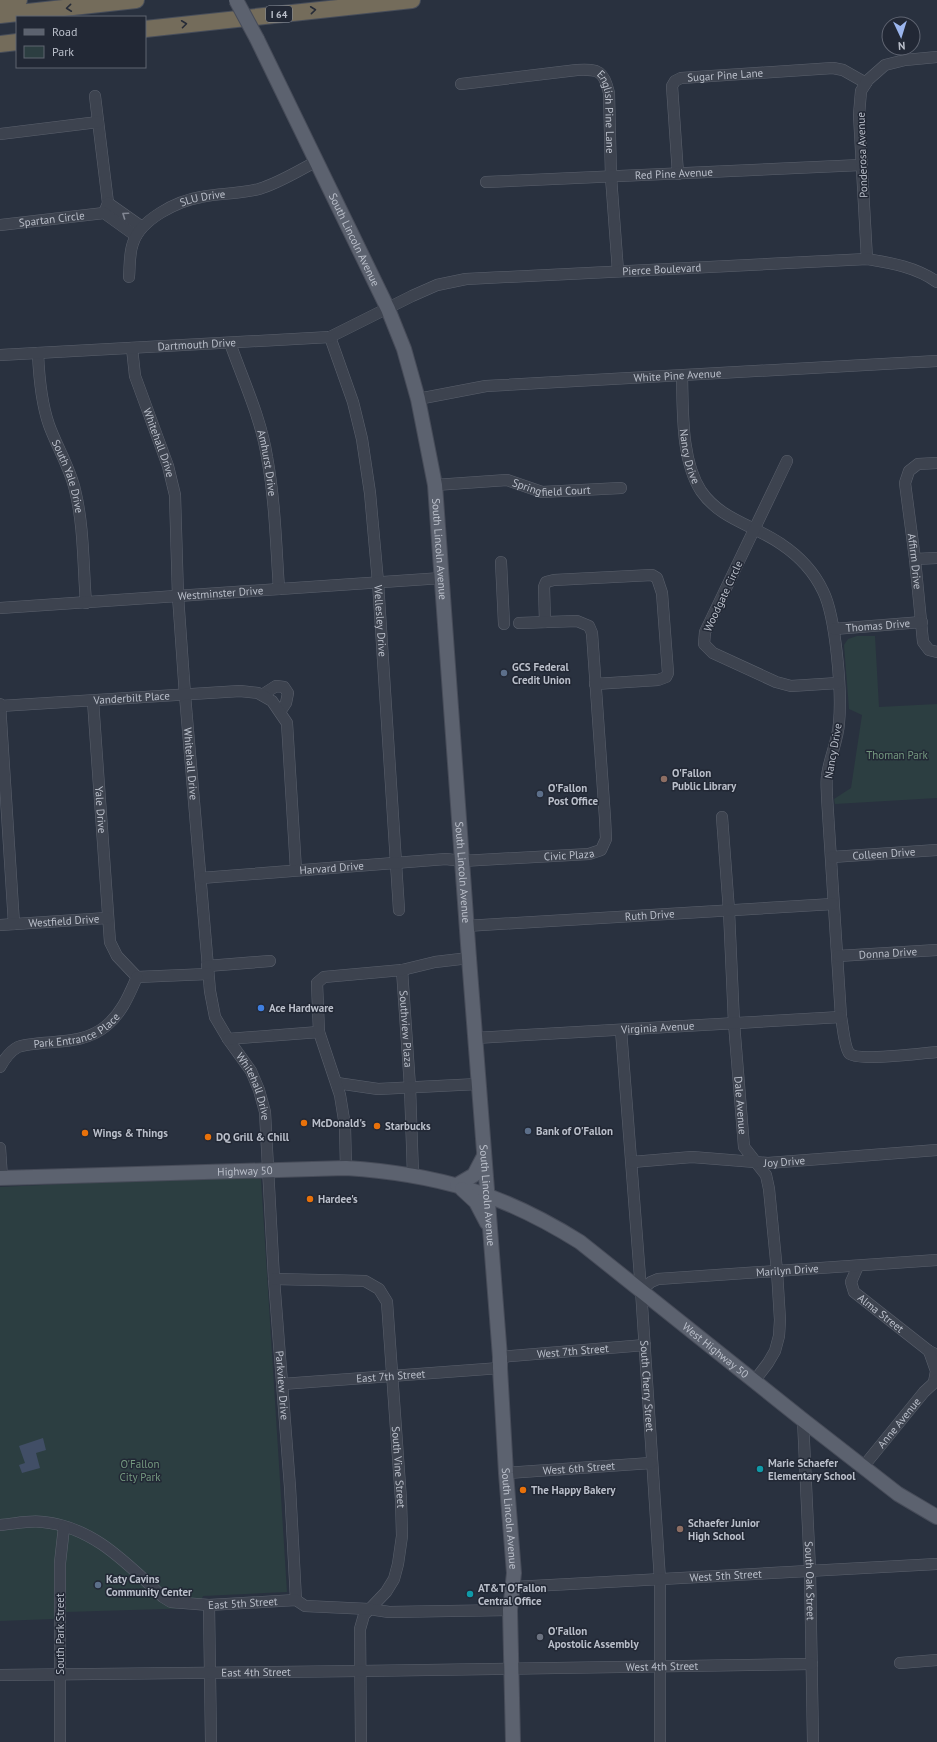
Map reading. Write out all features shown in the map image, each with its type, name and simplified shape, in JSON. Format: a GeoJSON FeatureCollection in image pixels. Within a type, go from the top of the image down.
{"type":"FeatureCollection","features":[{"type":"Feature","properties":{"kind":"highway"},"geometry":{"type":"LineString","coordinates":[[0,2],[19,0]]}},
{"type":"Feature","properties":{"kind":"highway"},"geometry":{"type":"LineString","coordinates":[[0,15],[136,0]]}},
{"type":"Feature","properties":{"kind":"highway","name":"I 64"},"geometry":{"type":"LineString","coordinates":[[146,29],[412,0]]}},
{"type":"Feature","properties":{"kind":"highway"},"geometry":{"type":"LineString","coordinates":[[0,44],[16,42]]}},
{"type":"Feature","properties":{"kind":"main road","name":"South Lincoln Avenue"},"geometry":{"type":"LineString","coordinates":[[236,0],[257,39],[388,309],[404,349],[418,399],[436,485],[468,958],[488,1194],[514,1573],[514,1587],[510,1610],[513,1742]]}},
{"type":"Feature","properties":{"kind":"main road"},"geometry":{"type":"LineString","coordinates":[[484,1155],[474,1175],[457,1185],[476,1202],[483,1213],[490,1230]]}},
{"type":"Feature","properties":{"kind":"main road","name":"Highway 50"},"geometry":{"type":"LineString","coordinates":[[1,1178],[346,1168],[379,1170],[413,1175],[488,1194]]}},
{"type":"Feature","properties":{"kind":"main road","name":"West Highway 50"},"geometry":{"type":"LineString","coordinates":[[488,1194],[555,1226],[580,1242],[802,1420],[898,1494],[937,1517]]}},
{"type":"Feature","properties":{"kind":"street","name":"Ponderosa Avenue"},"geometry":{"type":"LineString","coordinates":[[867,259],[859,115],[861,91],[866,83],[884,65],[905,60],[937,57]]}},
{"type":"Feature","properties":{"kind":"street","name":"Sugar Pine Lane"},"geometry":{"type":"LineString","coordinates":[[678,174],[672,86],[675,81],[681,78],[833,68],[843,70],[866,83]]}},
{"type":"Feature","properties":{"kind":"street","name":"English Pine Lane"},"geometry":{"type":"LineString","coordinates":[[461,84],[577,70],[595,70],[600,72],[606,80],[609,93],[611,177],[618,271]]}},
{"type":"Feature","properties":{"kind":"street"},"geometry":{"type":"LineString","coordinates":[[95,96],[106,208],[139,232],[132,245],[129,277]]}},
{"type":"Feature","properties":{"kind":"street"},"geometry":{"type":"LineString","coordinates":[[0,134],[98,122]]}},
{"type":"Feature","properties":{"kind":"street","name":"SLU Drive"},"geometry":{"type":"LineString","coordinates":[[139,232],[160,213],[187,201],[200,197],[259,189],[273,184],[317,161]]}},
{"type":"Feature","properties":{"kind":"street","name":"Red Pine Avenue"},"geometry":{"type":"LineString","coordinates":[[486,182],[862,165]]}},
{"type":"Feature","properties":{"kind":"street","name":"Spartan Circle"},"geometry":{"type":"LineString","coordinates":[[0,225],[106,208]]}},
{"type":"Feature","properties":{"kind":"street","name":"Pierce Boulevard"},"geometry":{"type":"LineString","coordinates":[[388,309],[437,285],[466,279],[618,271],[867,259],[903,265],[931,277],[937,282]]}},
{"type":"Feature","properties":{"kind":"street","name":"Dartmouth Drive"},"geometry":{"type":"LineString","coordinates":[[0,355],[330,337],[388,309]]}},
{"type":"Feature","properties":{"kind":"street","name":"Wellesley Drive"},"geometry":{"type":"LineString","coordinates":[[330,337],[353,402],[362,439],[370,493],[378,582],[399,910]]}},
{"type":"Feature","properties":{"kind":"street","name":"Amhurst Drive"},"geometry":{"type":"LineString","coordinates":[[230,343],[256,416],[267,456],[273,500],[279,589]]}},
{"type":"Feature","properties":{"kind":"street","name":"Whitehall Drive"},"geometry":{"type":"LineString","coordinates":[[132,348],[135,376],[168,466],[175,495],[178,596],[185,696],[208,970],[214,1017],[251,1071],[260,1090],[265,1112],[268,1170]]}},
{"type":"Feature","properties":{"kind":"street","name":"South Yale Drive"},"geometry":{"type":"LineString","coordinates":[[38,353],[39,379],[49,425],[70,472],[75,491],[79,512],[86,603]]}},
{"type":"Feature","properties":{"kind":"street","name":"White Pine Avenue"},"geometry":{"type":"LineString","coordinates":[[418,399],[486,386],[937,361]]}},
{"type":"Feature","properties":{"kind":"street","name":"Nancy Drive"},"geometry":{"type":"LineString","coordinates":[[682,376],[683,430],[694,475],[701,490],[722,513],[781,543],[797,557],[812,573],[824,592],[830,610],[834,629],[839,722],[827,775],[827,797],[832,857],[833,904],[846,1049],[854,1056],[871,1057],[937,1052]]}},
{"type":"Feature","properties":{"kind":"street","name":"Woodgate Circle"},"geometry":{"type":"LineString","coordinates":[[787,461],[705,632],[704,644],[713,653],[776,682],[791,686],[838,683]]}},
{"type":"Feature","properties":{"kind":"street","name":"Affirm Drive"},"geometry":{"type":"LineString","coordinates":[[933,651],[923,642],[915,559],[905,483],[909,471],[918,464],[937,463]]}},
{"type":"Feature","properties":{"kind":"street","name":"Springfield Court"},"geometry":{"type":"LineString","coordinates":[[436,485],[507,480],[542,492],[621,488]]}},
{"type":"Feature","properties":{"kind":"street"},"geometry":{"type":"LineString","coordinates":[[915,559],[937,558]]}},
{"type":"Feature","properties":{"kind":"street"},"geometry":{"type":"LineString","coordinates":[[500,562],[504,624]]}},
{"type":"Feature","properties":{"kind":"street"},"geometry":{"type":"LineString","coordinates":[[519,623],[577,621],[589,626],[592,633],[595,684],[658,680],[666,677],[668,673],[662,593],[658,578],[652,575],[554,580],[546,582],[544,587],[545,622]]}},
{"type":"Feature","properties":{"kind":"street","name":"Westminster Drive"},"geometry":{"type":"LineString","coordinates":[[0,608],[442,578]]}},
{"type":"Feature","properties":{"kind":"street","name":"Thomas Drive"},"geometry":{"type":"LineString","coordinates":[[834,629],[922,622]]}},
{"type":"Feature","properties":{"kind":"street","name":"Civic Plaza"},"geometry":{"type":"LineString","coordinates":[[462,861],[589,854],[601,850],[604,846],[606,832],[595,684]]}},
{"type":"Feature","properties":{"kind":"street"},"geometry":{"type":"LineString","coordinates":[[262,695],[276,686],[284,687],[288,693],[286,703],[280,712]]}},
{"type":"Feature","properties":{"kind":"street","name":"Vanderbilt Place"},"geometry":{"type":"LineString","coordinates":[[0,705],[185,696],[240,691],[258,693],[262,695],[272,701],[287,723],[296,870]]}},
{"type":"Feature","properties":{"kind":"street","name":"Yale Drive"},"geometry":{"type":"LineString","coordinates":[[93,701],[107,918]]}},
{"type":"Feature","properties":{"kind":"street"},"geometry":{"type":"LineString","coordinates":[[0,705],[3,825],[14,924]]}},
{"type":"Feature","properties":{"kind":"street","name":"Dale Avenue"},"geometry":{"type":"LineString","coordinates":[[722,817],[729,911],[734,1023],[744,1147],[766,1175],[769,1189],[780,1320],[779,1336],[775,1350],[768,1363],[754,1380]]}},
{"type":"Feature","properties":{"kind":"street","name":"Colleen Drive"},"geometry":{"type":"LineString","coordinates":[[832,857],[937,850]]}},
{"type":"Feature","properties":{"kind":"street","name":"Harvard Drive"},"geometry":{"type":"LineString","coordinates":[[201,878],[446,859],[462,861]]}},
{"type":"Feature","properties":{"kind":"street","name":"Ruth Drive"},"geometry":{"type":"LineString","coordinates":[[466,926],[833,904]]}},
{"type":"Feature","properties":{"kind":"street","name":"Westfield Drive"},"geometry":{"type":"LineString","coordinates":[[0,925],[107,918],[110,942],[113,949],[127,968],[137,978]]}},
{"type":"Feature","properties":{"kind":"street","name":"Donna Drive"},"geometry":{"type":"LineString","coordinates":[[838,956],[937,950]]}},
{"type":"Feature","properties":{"kind":"street"},"geometry":{"type":"LineString","coordinates":[[346,1168],[345,1126],[337,1083],[326,1056],[319,1032],[317,983],[324,977],[402,970],[435,962],[468,958]]}},
{"type":"Feature","properties":{"kind":"street"},"geometry":{"type":"LineString","coordinates":[[137,978],[270,961]]}},
{"type":"Feature","properties":{"kind":"street","name":"Southview Plaza"},"geometry":{"type":"LineString","coordinates":[[402,970],[410,1087],[413,1175]]}},
{"type":"Feature","properties":{"kind":"street","name":"Park Entrance Place"},"geometry":{"type":"LineString","coordinates":[[0,1068],[8,1056],[18,1047],[34,1044],[73,1041],[97,1033],[120,1012],[137,978]]}},
{"type":"Feature","properties":{"kind":"street","name":"Virginia Avenue"},"geometry":{"type":"LineString","coordinates":[[475,1038],[842,1017]]}},
{"type":"Feature","properties":{"kind":"street","name":"South Cherry Street"},"geometry":{"type":"LineString","coordinates":[[621,1030],[645,1345],[651,1463],[660,1580],[660,1742]]}},
{"type":"Feature","properties":{"kind":"street"},"geometry":{"type":"LineString","coordinates":[[228,1039],[319,1032]]}},
{"type":"Feature","properties":{"kind":"street"},"geometry":{"type":"LineString","coordinates":[[337,1083],[378,1088],[478,1084]]}},
{"type":"Feature","properties":{"kind":"street"},"geometry":{"type":"LineString","coordinates":[[0,1148],[1,1178]]}},
{"type":"Feature","properties":{"kind":"street","name":"Joy Drive"},"geometry":{"type":"LineString","coordinates":[[632,1162],[692,1157],[768,1163],[937,1150]]}},
{"type":"Feature","properties":{"kind":"street","name":"Parkview Drive"},"geometry":{"type":"LineString","coordinates":[[268,1170],[274,1279],[290,1486],[296,1600]]}},
{"type":"Feature","properties":{"kind":"street","name":"Marilyn Drive"},"geometry":{"type":"LineString","coordinates":[[641,1290],[651,1282],[658,1279],[937,1260]]}},
{"type":"Feature","properties":{"kind":"street","name":"Alma Street"},"geometry":{"type":"LineString","coordinates":[[858,1266],[851,1282],[854,1292],[933,1353],[936,1371],[935,1381]]}},
{"type":"Feature","properties":{"kind":"street","name":"South Vine Street"},"geometry":{"type":"LineString","coordinates":[[274,1279],[365,1281],[379,1289],[387,1302],[401,1500],[402,1536],[394,1579],[386,1592],[364,1615],[360,1629],[361,1742]]}},
{"type":"Feature","properties":{"kind":"street","name":"West 7th Street"},"geometry":{"type":"LineString","coordinates":[[500,1362],[645,1345]]}},
{"type":"Feature","properties":{"kind":"street","name":"East 7th Street"},"geometry":{"type":"LineString","coordinates":[[282,1384],[393,1377],[500,1362]]}},
{"type":"Feature","properties":{"kind":"street","name":"Anne Avenue"},"geometry":{"type":"LineString","coordinates":[[863,1466],[935,1381]]}},
{"type":"Feature","properties":{"kind":"street","name":"South Oak Street"},"geometry":{"type":"LineString","coordinates":[[802,1420],[810,1570],[813,1742]]}},
{"type":"Feature","properties":{"kind":"street","name":"West 6th Street"},"geometry":{"type":"LineString","coordinates":[[506,1473],[651,1463]]}},
{"type":"Feature","properties":{"kind":"street","name":"East 5th Street"},"geometry":{"type":"LineString","coordinates":[[0,1525],[43,1522],[84,1532],[101,1542],[163,1597],[171,1602],[209,1605],[296,1600],[305,1606],[369,1609],[389,1612],[510,1610]]}},
{"type":"Feature","properties":{"kind":"street","name":"South Park Street"},"geometry":{"type":"LineString","coordinates":[[60,1742],[60,1563],[64,1527]]}},
{"type":"Feature","properties":{"kind":"street","name":"West 5th Street"},"geometry":{"type":"LineString","coordinates":[[514,1587],[937,1564]]}},
{"type":"Feature","properties":{"kind":"street"},"geometry":{"type":"LineString","coordinates":[[209,1605],[211,1742]]}},
{"type":"Feature","properties":{"kind":"street"},"geometry":{"type":"LineString","coordinates":[[900,1663],[937,1660]]}},
{"type":"Feature","properties":{"kind":"street","name":"West 4th Street"},"geometry":{"type":"LineString","coordinates":[[512,1669],[812,1664]]}},
{"type":"Feature","properties":{"kind":"street","name":"East 4th Street"},"geometry":{"type":"LineString","coordinates":[[0,1675],[360,1672],[512,1669]]}},
{"type":"Feature","properties":{"kind":"green space","name":"Thoman Park"},"geometry":{"type":"Polygon","coordinates":[[[857,636],[875,636],[879,707],[937,704],[937,798],[835,804],[834,799],[851,788],[862,715],[849,709],[844,645],[848,639],[857,636]]]}},
{"type":"Feature","properties":{"kind":"green space","name":"O'Fallon City Park"},"geometry":{"type":"Polygon","coordinates":[[[261,1179],[287,1592],[203,1596],[198,1608],[66,1612],[53,1619],[0,1621],[0,1187],[151,1180],[261,1179]]]}},
{"type":"Feature","properties":{"kind":"water"},"geometry":{"type":"Polygon","coordinates":[[[43,1438],[46,1450],[36,1453],[40,1468],[22,1473],[19,1465],[25,1463],[19,1446],[43,1438]]]}},
{"type":"Feature","properties":{"kind":"place","name":"GCS Federal Credit Union"},"geometry":{"type":"Point","coordinates":[504,673]}},
{"type":"Feature","properties":{"kind":"place","name":"O'Fallon Public Library"},"geometry":{"type":"Point","coordinates":[664,779]}},
{"type":"Feature","properties":{"kind":"place","name":"O'Fallon Post Office"},"geometry":{"type":"Point","coordinates":[540,794]}},
{"type":"Feature","properties":{"kind":"place","name":"Ace Hardware"},"geometry":{"type":"Point","coordinates":[261,1008]}},
{"type":"Feature","properties":{"kind":"place","name":"McDonald's"},"geometry":{"type":"Point","coordinates":[304,1123]}},
{"type":"Feature","properties":{"kind":"place","name":"Starbucks"},"geometry":{"type":"Point","coordinates":[377,1126]}},
{"type":"Feature","properties":{"kind":"place","name":"Bank of O'Fallon"},"geometry":{"type":"Point","coordinates":[528,1131]}},
{"type":"Feature","properties":{"kind":"place","name":"Wings & Things"},"geometry":{"type":"Point","coordinates":[85,1133]}},
{"type":"Feature","properties":{"kind":"place","name":"DQ Grill & Chill"},"geometry":{"type":"Point","coordinates":[208,1137]}},
{"type":"Feature","properties":{"kind":"place","name":"Hardee's"},"geometry":{"type":"Point","coordinates":[310,1199]}},
{"type":"Feature","properties":{"kind":"place","name":"Marie Schaefer Elementary School"},"geometry":{"type":"Point","coordinates":[760,1469]}},
{"type":"Feature","properties":{"kind":"place","name":"The Happy Bakery"},"geometry":{"type":"Point","coordinates":[523,1490]}},
{"type":"Feature","properties":{"kind":"place","name":"Schaefer Junior High School"},"geometry":{"type":"Point","coordinates":[680,1529]}},
{"type":"Feature","properties":{"kind":"place","name":"Katy Cavins Community Center"},"geometry":{"type":"Point","coordinates":[98,1585]}},
{"type":"Feature","properties":{"kind":"place","name":"AT&T O'Fallon Central Office"},"geometry":{"type":"Point","coordinates":[470,1594]}},
{"type":"Feature","properties":{"kind":"place","name":"O'Fallon Apostolic Assembly"},"geometry":{"type":"Point","coordinates":[540,1637]}}]}
